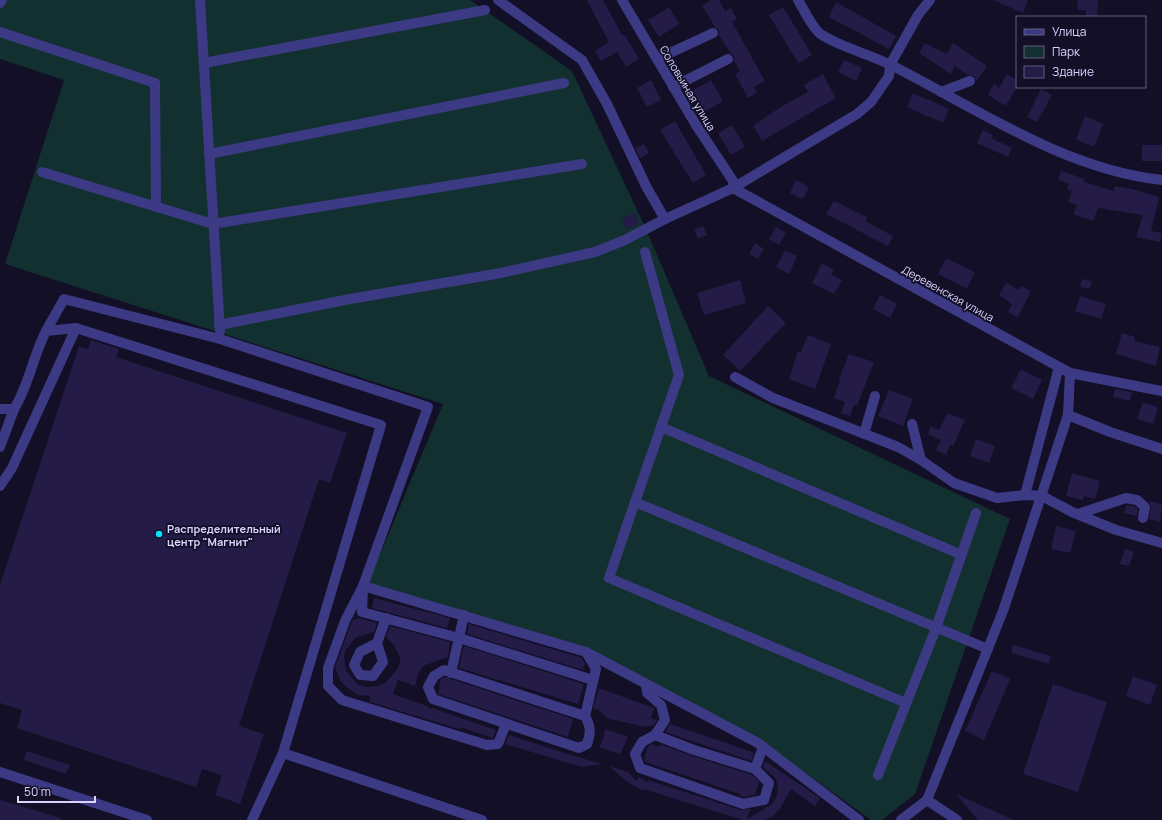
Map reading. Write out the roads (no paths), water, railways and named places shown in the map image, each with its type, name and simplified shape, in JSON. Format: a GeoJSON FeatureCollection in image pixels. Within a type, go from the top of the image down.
{"type":"FeatureCollection","features":[{"type":"Feature","properties":{"kind":"street"},"geometry":{"type":"LineString","coordinates":[[200,0],[220,339]]}},
{"type":"Feature","properties":{"kind":"street","name":"Соловьиная улица"},"geometry":{"type":"LineString","coordinates":[[622,0],[673,87],[733,182],[733,188]]}},
{"type":"Feature","properties":{"kind":"street"},"geometry":{"type":"LineString","coordinates":[[798,0],[820,34],[890,65],[1046,146],[1122,173],[1162,180]]}},
{"type":"Feature","properties":{"kind":"street"},"geometry":{"type":"LineString","coordinates":[[219,324],[350,299],[501,273],[594,252],[625,240],[665,219],[733,188],[857,114],[871,102],[889,76],[890,65],[918,15],[930,0]]}},
{"type":"Feature","properties":{"kind":"street"},"geometry":{"type":"LineString","coordinates":[[503,1],[582,60],[607,104],[647,188],[665,219]]}},
{"type":"Feature","properties":{"kind":"street"},"geometry":{"type":"LineString","coordinates":[[204,63],[485,10]]}},
{"type":"Feature","properties":{"kind":"street"},"geometry":{"type":"LineString","coordinates":[[0,32],[155,83],[156,207]]}},
{"type":"Feature","properties":{"kind":"street"},"geometry":{"type":"LineString","coordinates":[[656,59],[713,33]]}},
{"type":"Feature","properties":{"kind":"street"},"geometry":{"type":"LineString","coordinates":[[673,87],[728,59]]}},
{"type":"Feature","properties":{"kind":"street"},"geometry":{"type":"LineString","coordinates":[[941,92],[970,81]]}},
{"type":"Feature","properties":{"kind":"street"},"geometry":{"type":"LineString","coordinates":[[209,154],[564,83]]}},
{"type":"Feature","properties":{"kind":"street"},"geometry":{"type":"LineString","coordinates":[[42,172],[213,224],[582,164]]}},
{"type":"Feature","properties":{"kind":"street","name":"Деревенская улица"},"geometry":{"type":"LineString","coordinates":[[733,188],[1070,373],[1162,392]]}},
{"type":"Feature","properties":{"kind":"street"},"geometry":{"type":"LineString","coordinates":[[645,252],[679,375],[609,578],[906,703]]}},
{"type":"Feature","properties":{"kind":"street"},"geometry":{"type":"LineString","coordinates":[[0,447],[14,408],[21,399],[38,347],[51,331],[64,299],[220,339],[428,407],[363,586],[344,621],[328,668],[328,686],[342,700],[487,745],[498,744],[506,724]]}},
{"type":"Feature","properties":{"kind":"street"},"geometry":{"type":"LineString","coordinates":[[51,331],[76,328],[381,425],[282,754],[252,820]]}},
{"type":"Feature","properties":{"kind":"street"},"geometry":{"type":"LineString","coordinates":[[0,486],[12,468],[76,328]]}},
{"type":"Feature","properties":{"kind":"street"},"geometry":{"type":"LineString","coordinates":[[1025,495],[1059,367]]}},
{"type":"Feature","properties":{"kind":"street"},"geometry":{"type":"LineString","coordinates":[[901,820],[927,800],[1003,611],[1068,415],[1070,373]]}},
{"type":"Feature","properties":{"kind":"street"},"geometry":{"type":"LineString","coordinates":[[735,376],[773,398],[898,447],[921,460],[954,483],[997,498],[1025,495],[1042,496],[1078,514],[1116,530],[1162,543]]}},
{"type":"Feature","properties":{"kind":"street"},"geometry":{"type":"LineString","coordinates":[[864,434],[875,396]]}},
{"type":"Feature","properties":{"kind":"street"},"geometry":{"type":"LineString","coordinates":[[1,410],[14,408]]}},
{"type":"Feature","properties":{"kind":"street"},"geometry":{"type":"LineString","coordinates":[[1068,415],[1110,432],[1162,449]]}},
{"type":"Feature","properties":{"kind":"street"},"geometry":{"type":"LineString","coordinates":[[912,424],[921,460]]}},
{"type":"Feature","properties":{"kind":"street"},"geometry":{"type":"LineString","coordinates":[[661,427],[962,555]]}},
{"type":"Feature","properties":{"kind":"street"},"geometry":{"type":"LineString","coordinates":[[1078,514],[1126,498],[1142,503],[1145,507],[1144,518]]}},
{"type":"Feature","properties":{"kind":"street"},"geometry":{"type":"LineString","coordinates":[[635,502],[988,649]]}},
{"type":"Feature","properties":{"kind":"street"},"geometry":{"type":"LineString","coordinates":[[878,775],[936,628],[976,513]]}},
{"type":"Feature","properties":{"kind":"street"},"geometry":{"type":"LineString","coordinates":[[363,586],[586,652],[763,747],[859,820]]}},
{"type":"Feature","properties":{"kind":"street"},"geometry":{"type":"LineString","coordinates":[[363,586],[362,612],[459,638],[593,680]]}},
{"type":"Feature","properties":{"kind":"street"},"geometry":{"type":"LineString","coordinates":[[451,672],[464,615]]}},
{"type":"Feature","properties":{"kind":"street"},"geometry":{"type":"LineString","coordinates":[[377,643],[386,618]]}},
{"type":"Feature","properties":{"kind":"street"},"geometry":{"type":"LineString","coordinates":[[585,716],[444,670],[434,676],[428,687],[433,699],[579,748],[587,744],[591,734],[590,725],[585,716],[596,669],[586,652]]}},
{"type":"Feature","properties":{"kind":"street"},"geometry":{"type":"LineString","coordinates":[[646,684],[647,693],[660,705],[665,720],[656,735],[642,742],[635,754],[640,768],[743,804],[764,800],[769,783],[755,769],[694,750],[656,735]]}},
{"type":"Feature","properties":{"kind":"street"},"geometry":{"type":"LineString","coordinates":[[755,769],[763,747]]}},
{"type":"Feature","properties":{"kind":"street"},"geometry":{"type":"LineString","coordinates":[[282,754],[482,820]]}},
{"type":"Feature","properties":{"kind":"street"},"geometry":{"type":"LineString","coordinates":[[0,772],[147,820]]}},
{"type":"Feature","properties":{"kind":"street"},"geometry":{"type":"LineString","coordinates":[[927,800],[957,820]]}},
{"type":"Feature","properties":{"kind":"place","name":"Распределительный центр \"Магнит\""},"geometry":{"type":"Point","coordinates":[159,534]}}]}
